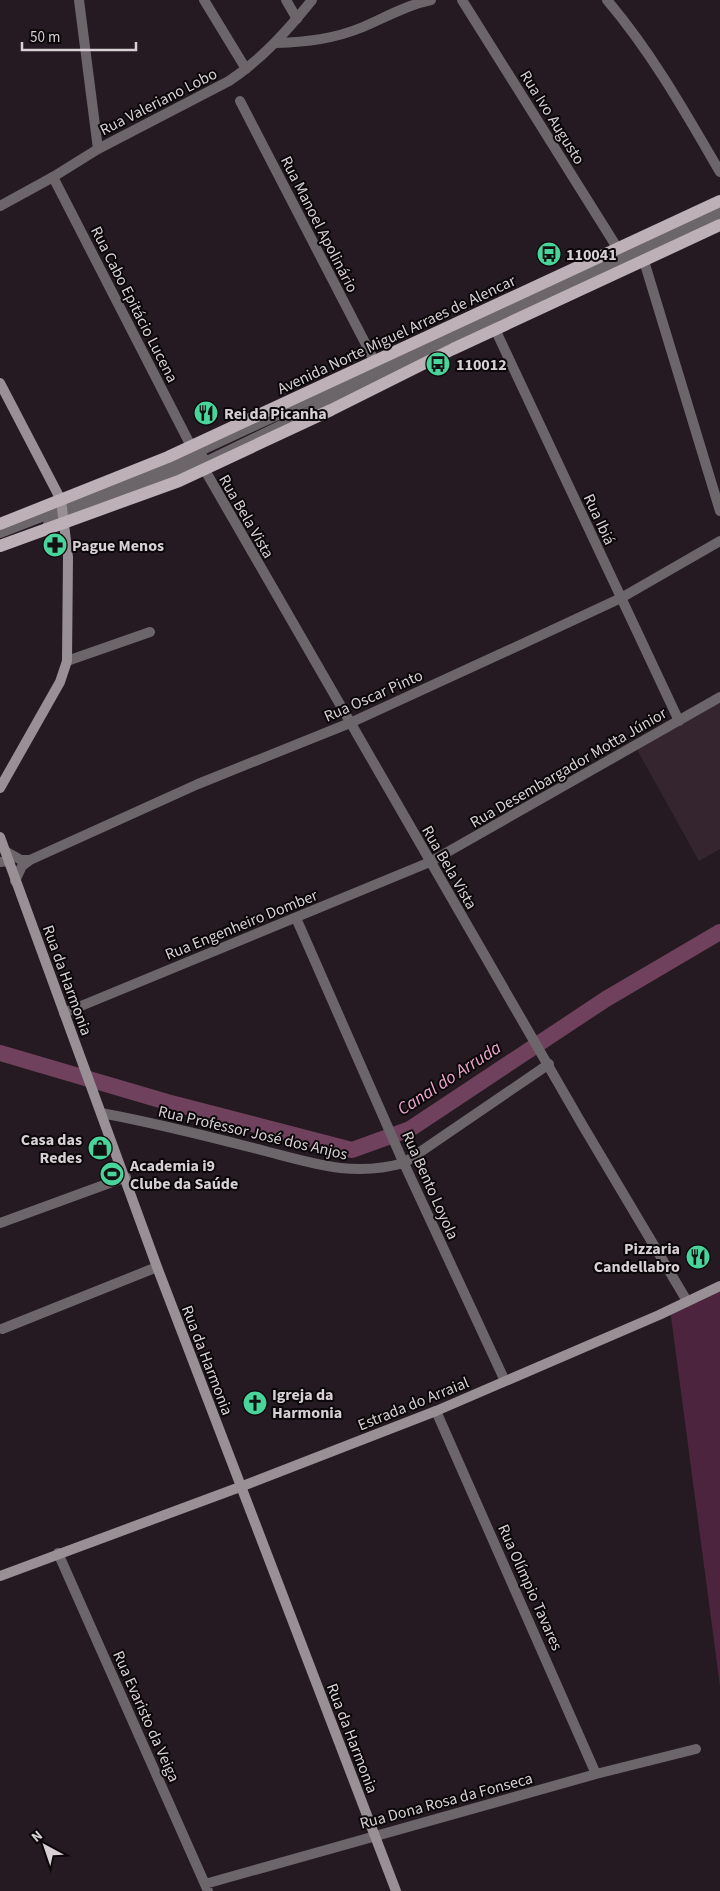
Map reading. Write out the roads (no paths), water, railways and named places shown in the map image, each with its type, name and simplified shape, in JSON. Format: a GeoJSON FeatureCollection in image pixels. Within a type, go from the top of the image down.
{"type":"FeatureCollection","features":[{"type":"Feature","properties":{"kind":"main road","name":"Avenida Norte Miguel Arraes de Alencar"},"geometry":{"type":"LineString","coordinates":[[0,524],[190,451],[374,360],[720,201]]}},
{"type":"Feature","properties":{"kind":"main road"},"geometry":{"type":"LineString","coordinates":[[0,546],[65,524],[203,470],[495,329],[720,225]]}},
{"type":"Feature","properties":{"kind":"main road"},"geometry":{"type":"LineString","coordinates":[[0,383],[61,500],[68,557],[67,661],[60,682],[0,788]]}},
{"type":"Feature","properties":{"kind":"main road","name":"Rua da Harmonia"},"geometry":{"type":"LineString","coordinates":[[0,837],[4,858],[15,881],[126,1177],[157,1267],[396,1891]]}},
{"type":"Feature","properties":{"kind":"main road","name":"Estrada do Arraial"},"geometry":{"type":"LineString","coordinates":[[0,1576],[240,1487],[436,1411],[720,1286]]}},
{"type":"Feature","properties":{"kind":"street"},"geometry":{"type":"LineString","coordinates":[[79,0],[98,149]]}},
{"type":"Feature","properties":{"kind":"street"},"geometry":{"type":"LineString","coordinates":[[204,0],[246,70]]}},
{"type":"Feature","properties":{"kind":"street"},"geometry":{"type":"LineString","coordinates":[[286,0],[297,18]]}},
{"type":"Feature","properties":{"kind":"street","name":"Rua Valeriano Lobo"},"geometry":{"type":"LineString","coordinates":[[0,206],[54,177],[98,149],[229,81],[246,70],[276,43],[312,0]]}},
{"type":"Feature","properties":{"kind":"street"},"geometry":{"type":"LineString","coordinates":[[276,43],[311,42],[332,37],[362,27],[417,3],[431,0]]}},
{"type":"Feature","properties":{"kind":"street","name":"Rua Ivo Augusto"},"geometry":{"type":"LineString","coordinates":[[462,0],[618,249]]}},
{"type":"Feature","properties":{"kind":"street"},"geometry":{"type":"LineString","coordinates":[[607,0],[628,25],[664,75],[720,172]]}},
{"type":"Feature","properties":{"kind":"street","name":"Rua Manoel Apolinário"},"geometry":{"type":"LineString","coordinates":[[240,101],[374,360]]}},
{"type":"Feature","properties":{"kind":"street","name":"Rua Cabo Epitácio Lucena"},"geometry":{"type":"LineString","coordinates":[[54,177],[190,451]]}},
{"type":"Feature","properties":{"kind":"street"},"geometry":{"type":"LineString","coordinates":[[720,210],[200,452],[205,462],[449,344],[720,218]]}},
{"type":"Feature","properties":{"kind":"street"},"geometry":{"type":"LineString","coordinates":[[644,261],[720,511]]}},
{"type":"Feature","properties":{"kind":"street","name":"Rua Ibiá"},"geometry":{"type":"LineString","coordinates":[[495,329],[680,721]]}},
{"type":"Feature","properties":{"kind":"street","name":"Rua Bela Vista"},"geometry":{"type":"LineString","coordinates":[[190,451],[203,470],[549,1064],[583,1126],[687,1301]]}},
{"type":"Feature","properties":{"kind":"street"},"geometry":{"type":"LineString","coordinates":[[168,465],[172,474],[71,514],[69,507],[168,465]]}},
{"type":"Feature","properties":{"kind":"street"},"geometry":{"type":"LineString","coordinates":[[0,533],[54,512],[57,522],[0,540]]}},
{"type":"Feature","properties":{"kind":"street","name":"Rua Oscar Pinto"},"geometry":{"type":"LineString","coordinates":[[15,881],[22,866],[30,860],[198,784],[350,723],[621,598],[720,541]]}},
{"type":"Feature","properties":{"kind":"street"},"geometry":{"type":"LineString","coordinates":[[67,661],[150,632]]}},
{"type":"Feature","properties":{"kind":"street","name":"Rua Desembargador Motta Júnior"},"geometry":{"type":"LineString","coordinates":[[430,862],[720,698]]}},
{"type":"Feature","properties":{"kind":"street"},"geometry":{"type":"LineString","coordinates":[[4,858],[30,860]]}},
{"type":"Feature","properties":{"kind":"street","name":"Rua Engenheiro Domber"},"geometry":{"type":"LineString","coordinates":[[64,1013],[430,862]]}},
{"type":"Feature","properties":{"kind":"street","name":"Rua Bento Loyola"},"geometry":{"type":"LineString","coordinates":[[296,918],[388,1127],[505,1381]]}},
{"type":"Feature","properties":{"kind":"street","name":"Rua Professor José dos Anjos"},"geometry":{"type":"LineString","coordinates":[[101,1113],[265,1151],[315,1165],[354,1170],[387,1168],[403,1160],[549,1064]]}},
{"type":"Feature","properties":{"kind":"street"},"geometry":{"type":"LineString","coordinates":[[0,1223],[126,1177]]}},
{"type":"Feature","properties":{"kind":"street"},"geometry":{"type":"LineString","coordinates":[[2,1329],[157,1267]]}},
{"type":"Feature","properties":{"kind":"street","name":"Rua Olímpio Tavares"},"geometry":{"type":"LineString","coordinates":[[436,1411],[596,1774]]}},
{"type":"Feature","properties":{"kind":"street","name":"Rua Evaristo da Veiga"},"geometry":{"type":"LineString","coordinates":[[58,1553],[206,1887]]}},
{"type":"Feature","properties":{"kind":"street","name":"Rua Dona Rosa da Fonseca"},"geometry":{"type":"LineString","coordinates":[[206,1887],[374,1836],[596,1774],[696,1749]]}},
{"type":"Feature","properties":{"kind":"waterway","name":"Canal do Arruda"},"geometry":{"type":"LineString","coordinates":[[0,1053],[167,1102],[352,1150],[410,1129],[606,999],[720,932]]}},
{"type":"Feature","properties":{"kind":"place","name":"110041"},"geometry":{"type":"Point","coordinates":[549,254]}},
{"type":"Feature","properties":{"kind":"place","name":"110012"},"geometry":{"type":"Point","coordinates":[438,364]}},
{"type":"Feature","properties":{"kind":"place","name":"Rei da Picanha"},"geometry":{"type":"Point","coordinates":[206,413]}},
{"type":"Feature","properties":{"kind":"place","name":"Pague Menos"},"geometry":{"type":"Point","coordinates":[55,545]}},
{"type":"Feature","properties":{"kind":"place","name":"Casa das Redes"},"geometry":{"type":"Point","coordinates":[100,1148]}},
{"type":"Feature","properties":{"kind":"place","name":"Academia i9 Clube da Saúde"},"geometry":{"type":"Point","coordinates":[112,1174]}},
{"type":"Feature","properties":{"kind":"place","name":"Pizzaria Candellabro"},"geometry":{"type":"Point","coordinates":[698,1257]}},
{"type":"Feature","properties":{"kind":"place","name":"Igreja da Harmonia"},"geometry":{"type":"Point","coordinates":[255,1403]}}]}
